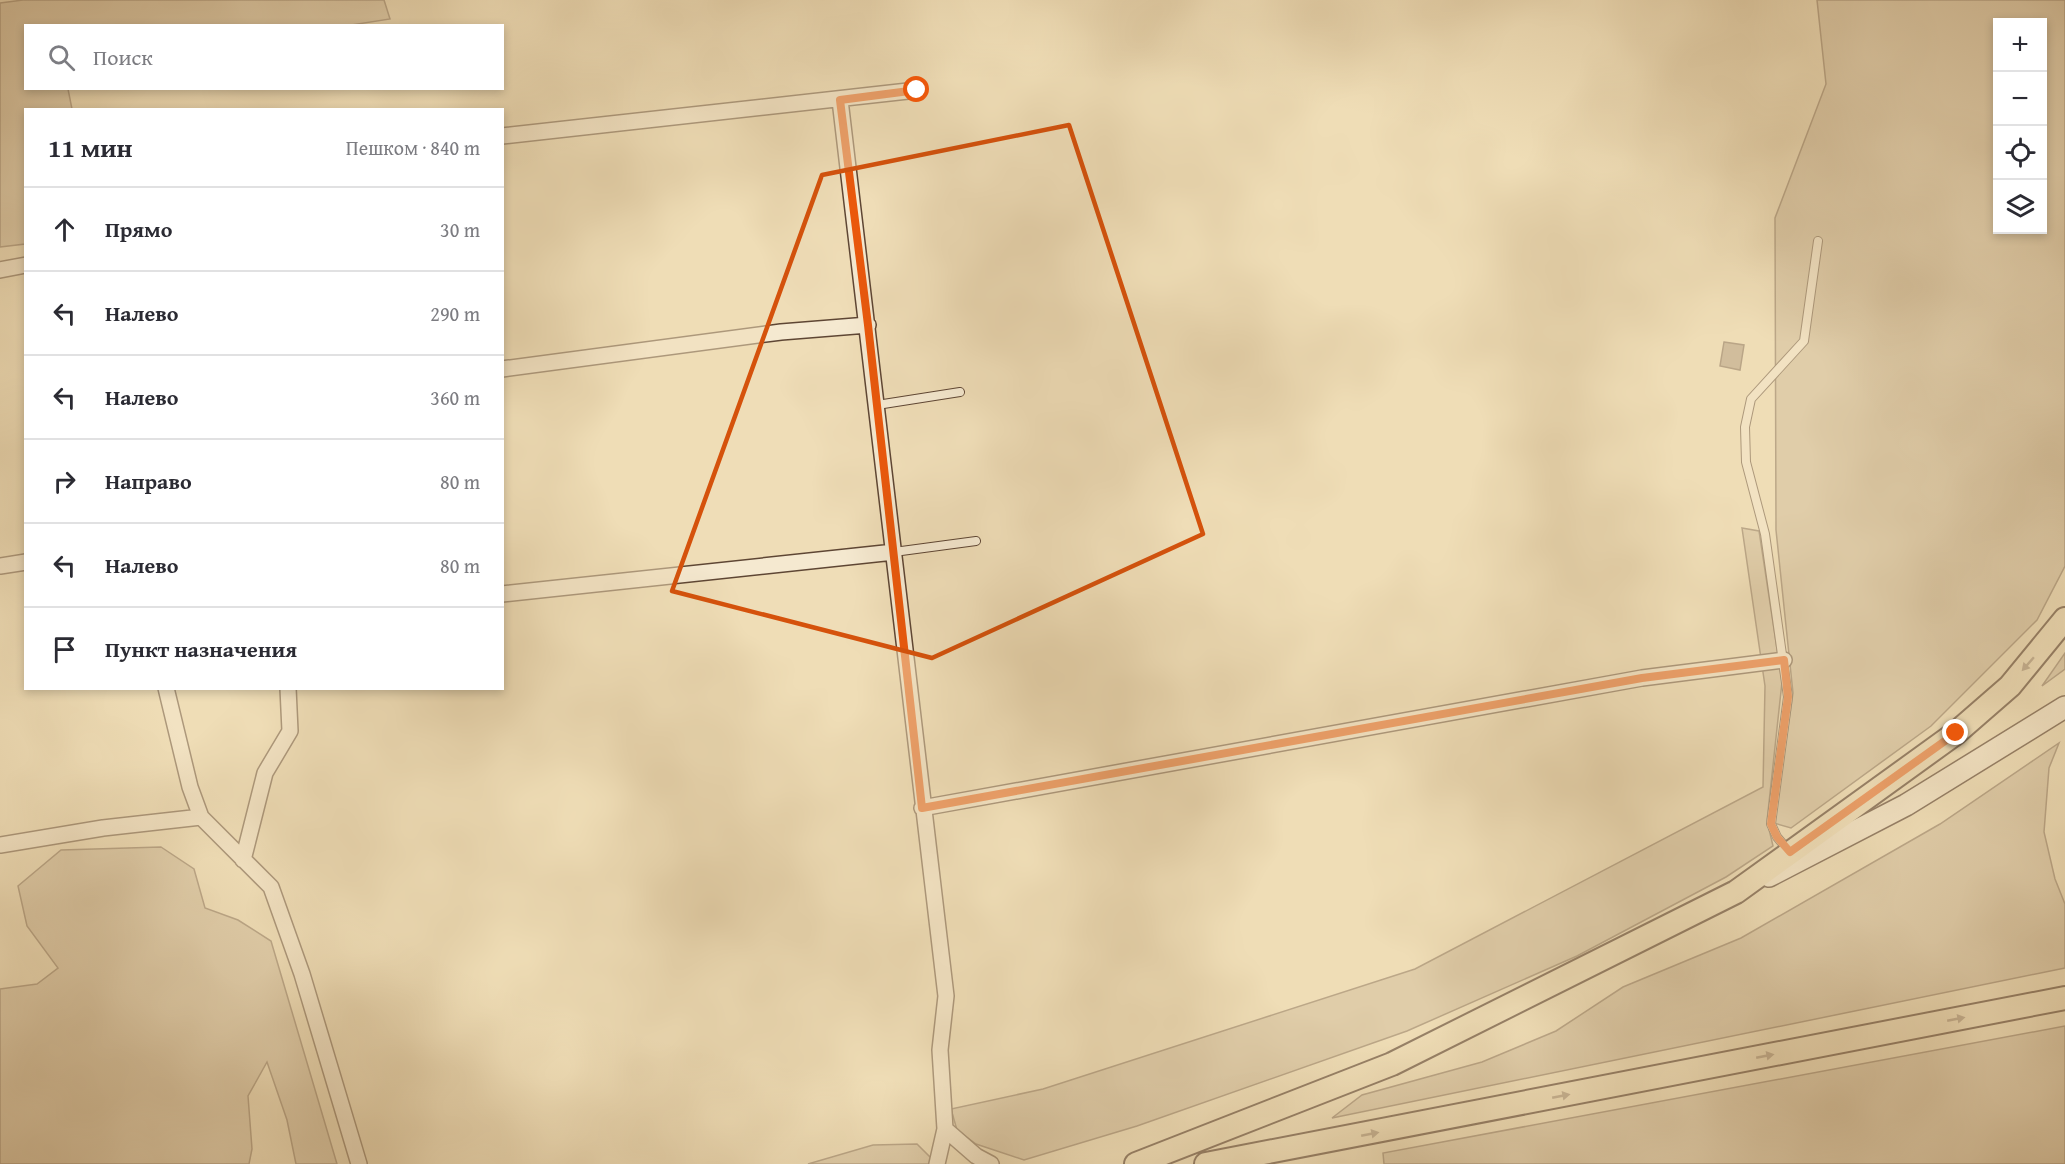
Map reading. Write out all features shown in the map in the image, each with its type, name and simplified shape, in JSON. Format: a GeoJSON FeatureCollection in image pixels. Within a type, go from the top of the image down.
{"type":"FeatureCollection","features":[{"type":"Feature","properties":{"kind":"main road"},"geometry":{"type":"LineString","coordinates":[[1736,892],[1956,733],[2010,686],[2065,619]]}},
{"type":"Feature","properties":{"kind":"main road"},"geometry":{"type":"LineString","coordinates":[[1136,1164],[1392,1064],[1906,805],[2065,707]]}},
{"type":"Feature","properties":{"kind":"main road"},"geometry":{"type":"LineString","coordinates":[[1206,1164],[2065,998]]}},
{"type":"Feature","properties":{"kind":"street"},"geometry":{"type":"LineString","coordinates":[[504,136],[917,90]]}},
{"type":"Feature","properties":{"kind":"street"},"geometry":{"type":"LineString","coordinates":[[840,100],[946,996],[940,1050],[945,1129],[937,1164]]}},
{"type":"Feature","properties":{"kind":"street"},"geometry":{"type":"LineString","coordinates":[[0,270],[24,265]]}},
{"type":"Feature","properties":{"kind":"street"},"geometry":{"type":"LineString","coordinates":[[504,369],[781,332],[868,325]]}},
{"type":"Feature","properties":{"kind":"street"},"geometry":{"type":"LineString","coordinates":[[504,594],[894,552]]}},
{"type":"Feature","properties":{"kind":"street"},"geometry":{"type":"LineString","coordinates":[[0,566],[24,562]]}},
{"type":"Feature","properties":{"kind":"street"},"geometry":{"type":"LineString","coordinates":[[922,808],[1642,678],[1784,660]]}},
{"type":"Feature","properties":{"kind":"street"},"geometry":{"type":"LineString","coordinates":[[166,690],[190,787],[201,817],[271,887],[302,974],[359,1164]]}},
{"type":"Feature","properties":{"kind":"street"},"geometry":{"type":"LineString","coordinates":[[243,860],[265,774],[290,730],[288,690]]}},
{"type":"Feature","properties":{"kind":"street"},"geometry":{"type":"LineString","coordinates":[[0,845],[104,828],[201,817]]}},
{"type":"Feature","properties":{"kind":"street"},"geometry":{"type":"LineString","coordinates":[[945,1129],[976,1156],[991,1164]]}},
{"type":"Feature","properties":{"kind":"lane"},"geometry":{"type":"LineString","coordinates":[[1790,852],[1777,837],[1771,824],[1788,697],[1765,534],[1746,462],[1745,427],[1751,399],[1804,341],[1818,241]]}},
{"type":"Feature","properties":{"kind":"lane"},"geometry":{"type":"LineString","coordinates":[[877,405],[960,392]]}},
{"type":"Feature","properties":{"kind":"lane"},"geometry":{"type":"LineString","coordinates":[[894,552],[976,541]]}},
{"type":"Feature","properties":{"kind":"highlighted area"},"geometry":{"type":"Polygon","coordinates":[[[1069,125],[1203,534],[932,658],[672,591],[822,175],[1069,125]]]}},
{"type":"Feature","properties":{"kind":"shaded area"},"geometry":{"type":"Polygon","coordinates":[[[23,0],[384,0],[390,19],[358,24],[24,24],[24,90],[68,90],[72,108],[24,108],[24,244],[0,247],[0,3],[23,0]]]}},
{"type":"Feature","properties":{"kind":"shaded area"},"geometry":{"type":"Polygon","coordinates":[[[1817,0],[2065,0],[2065,566],[2037,620],[1931,726],[1791,828],[1774,823],[1793,693],[1776,530],[1775,218],[1826,84],[1817,0]]]}},
{"type":"Feature","properties":{"kind":"shaded area"},"geometry":{"type":"Polygon","coordinates":[[[1724,342],[1744,345],[1740,370],[1720,366],[1724,342]]]}},
{"type":"Feature","properties":{"kind":"shaded area"},"geometry":{"type":"Polygon","coordinates":[[[1742,528],[1759,531],[1782,682],[1767,821],[1773,846],[1726,877],[1577,956],[1407,1031],[1137,1126],[1024,1160],[976,1144],[957,1130],[951,1109],[1043,1089],[1415,969],[1763,787],[1765,686],[1742,528]]]}},
{"type":"Feature","properties":{"kind":"shaded area"},"geometry":{"type":"Polygon","coordinates":[[[2065,653],[2065,669],[2042,686],[2065,653]]]}},
{"type":"Feature","properties":{"kind":"shaded area"},"geometry":{"type":"Polygon","coordinates":[[[2059,743],[2049,768],[2044,832],[2055,879],[2065,904],[2065,968],[1332,1118],[1362,1095],[1482,1062],[1556,1031],[1623,987],[1741,938],[1940,824],[2059,743]]]}},
{"type":"Feature","properties":{"kind":"shaded area"},"geometry":{"type":"Polygon","coordinates":[[[161,847],[194,869],[205,908],[238,920],[271,941],[337,1164],[296,1164],[287,1120],[267,1062],[248,1096],[252,1149],[249,1164],[0,1164],[0,989],[37,984],[58,968],[27,926],[18,886],[61,850],[161,847]]]}},
{"type":"Feature","properties":{"kind":"shaded area"},"geometry":{"type":"Polygon","coordinates":[[[2065,1026],[2065,1164],[1384,1164],[1383,1153],[2065,1026]]]}},
{"type":"Feature","properties":{"kind":"shaded area"},"geometry":{"type":"Polygon","coordinates":[[[917,1144],[931,1158],[929,1164],[808,1164],[873,1145],[917,1144]]]}},
{"type":"Feature","properties":{"kind":"route"},"geometry":{"type":"LineString","coordinates":[[917,90],[840,100],[868,325],[922,808],[1642,678],[1784,660],[1788,697],[1771,824],[1777,837],[1790,852],[1956,733]]}}]}
